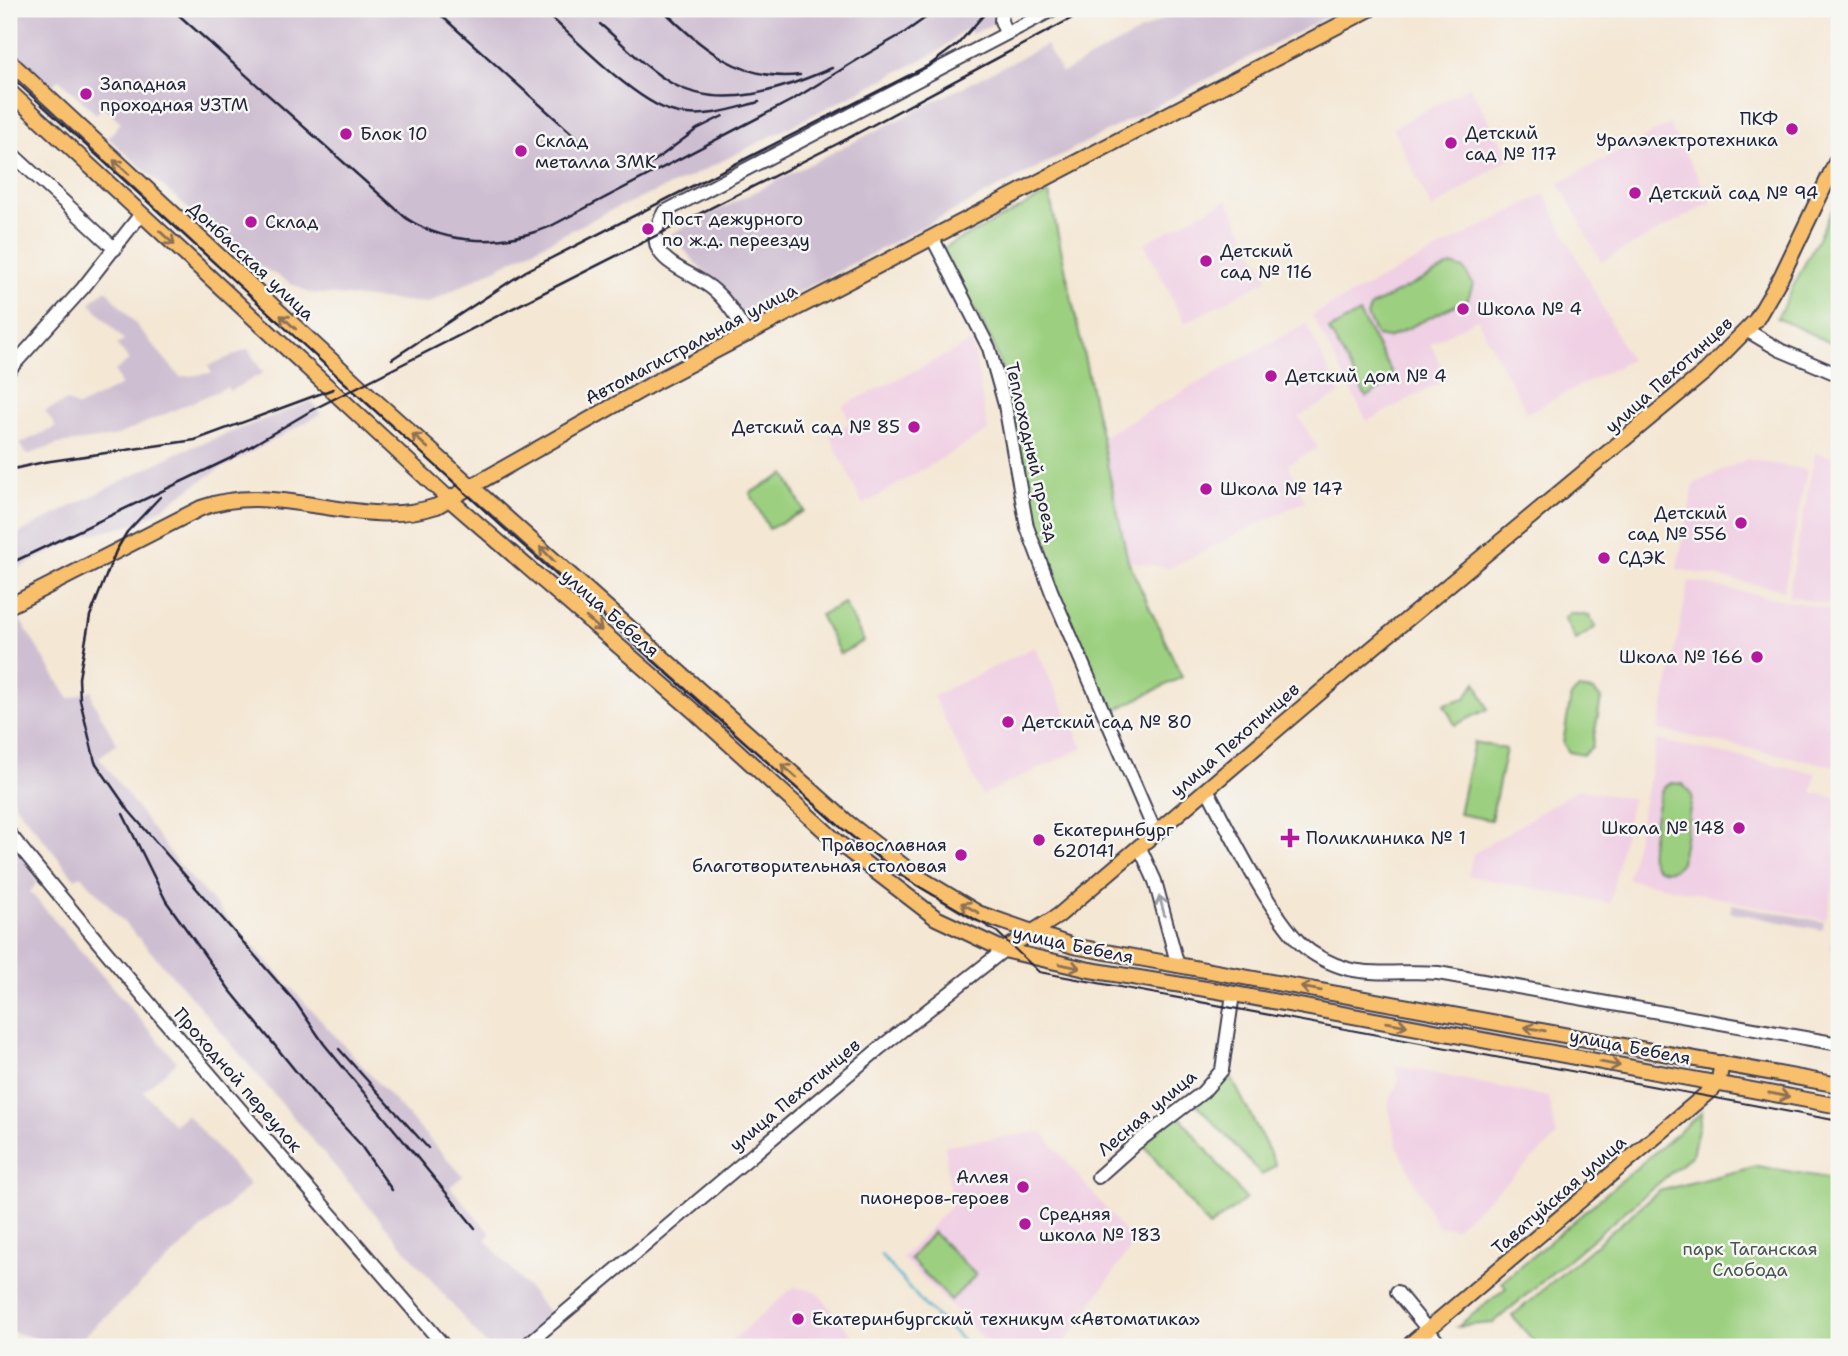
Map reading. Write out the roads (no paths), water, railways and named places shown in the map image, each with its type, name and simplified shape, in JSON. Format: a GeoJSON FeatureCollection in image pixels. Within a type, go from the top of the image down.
{"type":"FeatureCollection","features":[{"type":"Feature","properties":{"kind":"main road","name":"Автомагистральная улица"},"geometry":{"type":"LineString","coordinates":[[9,606],[201,508],[226,499],[260,498],[393,516],[421,512],[449,499],[659,380],[1370,9]]}},
{"type":"Feature","properties":{"kind":"main road","name":"Донбасская улица"},"geometry":{"type":"LineString","coordinates":[[9,61],[284,318],[472,485]]}},
{"type":"Feature","properties":{"kind":"main road"},"geometry":{"type":"LineString","coordinates":[[9,91],[449,499]]}},
{"type":"Feature","properties":{"kind":"main road","name":"улица Пехотинцев"},"geometry":{"type":"LineString","coordinates":[[1004,950],[1033,934],[1140,848],[1367,653],[1652,418],[1748,331],[1781,277],[1839,156]]}},
{"type":"Feature","properties":{"kind":"main road","name":"улица Бебеля"},"geometry":{"type":"LineString","coordinates":[[472,485],[770,755],[886,853],[978,913],[1073,946],[1839,1085]]}},
{"type":"Feature","properties":{"kind":"main road","name":"улица Бебеля"},"geometry":{"type":"LineString","coordinates":[[449,499],[697,714],[836,841],[901,894],[936,919],[1004,950],[1090,971],[1233,994],[1839,1106]]}},
{"type":"Feature","properties":{"kind":"main road"},"geometry":{"type":"LineString","coordinates":[[1718,1084],[1722,1063]]}},
{"type":"Feature","properties":{"kind":"main road","name":"Таватуйская улица"},"geometry":{"type":"LineString","coordinates":[[1407,1347],[1718,1084]]}},
{"type":"Feature","properties":{"kind":"street"},"geometry":{"type":"LineString","coordinates":[[1002,9],[1001,21],[1006,33]]}},
{"type":"Feature","properties":{"kind":"street"},"geometry":{"type":"LineString","coordinates":[[748,335],[713,289],[662,258],[657,247],[657,235],[664,212],[1054,9]]}},
{"type":"Feature","properties":{"kind":"street"},"geometry":{"type":"LineString","coordinates":[[9,151],[115,249]]}},
{"type":"Feature","properties":{"kind":"street"},"geometry":{"type":"LineString","coordinates":[[9,370],[13,355],[115,249],[141,214]]}},
{"type":"Feature","properties":{"kind":"street","name":"Теплоходный проезд"},"geometry":{"type":"LineString","coordinates":[[932,237],[989,348],[1005,405],[1027,527],[1156,834]]}},
{"type":"Feature","properties":{"kind":"street"},"geometry":{"type":"LineString","coordinates":[[1748,331],[1780,350],[1839,375]]}},
{"type":"Feature","properties":{"kind":"street"},"geometry":{"type":"LineString","coordinates":[[1207,789],[1290,931],[1320,959],[1348,969],[1389,974],[1415,970],[1438,973],[1839,1044]]}},
{"type":"Feature","properties":{"kind":"street","name":"Проходной переулок"},"geometry":{"type":"LineString","coordinates":[[9,833],[110,959],[238,1103],[445,1347]]}},
{"type":"Feature","properties":{"kind":"street"},"geometry":{"type":"LineString","coordinates":[[1140,848],[1155,881],[1178,966]]}},
{"type":"Feature","properties":{"kind":"street","name":"улица Пехотинцев"},"geometry":{"type":"LineString","coordinates":[[524,1347],[881,1047],[1004,950]]}},
{"type":"Feature","properties":{"kind":"street","name":"Лесная улица"},"geometry":{"type":"LineString","coordinates":[[1098,1177],[1135,1144],[1203,1092],[1222,1070],[1233,994]]}},
{"type":"Feature","properties":{"kind":"street"},"geometry":{"type":"LineString","coordinates":[[1397,1292],[1442,1347]]}},
{"type":"Feature","properties":{"kind":"waterway"},"geometry":{"type":"LineString","coordinates":[[881,1255],[926,1307],[970,1347]]}},
{"type":"Feature","properties":{"kind":"tram line"},"geometry":{"type":"LineString","coordinates":[[9,75],[510,534],[841,828],[898,874],[997,932],[1039,972],[1839,1121]]}},
{"type":"Feature","properties":{"kind":"railway"},"geometry":{"type":"LineString","coordinates":[[172,9],[406,218],[440,234],[477,240],[514,237],[551,226],[794,99],[862,57]]}},
{"type":"Feature","properties":{"kind":"railway"},"geometry":{"type":"LineString","coordinates":[[434,9],[578,139]]}},
{"type":"Feature","properties":{"kind":"railway"},"geometry":{"type":"LineString","coordinates":[[542,9],[627,85],[663,108],[679,113],[700,114],[759,102]]}},
{"type":"Feature","properties":{"kind":"railway"},"geometry":{"type":"LineString","coordinates":[[662,9],[692,37],[724,59],[759,73],[800,75]]}},
{"type":"Feature","properties":{"kind":"railway"},"geometry":{"type":"LineString","coordinates":[[855,61],[904,33],[938,9]]}},
{"type":"Feature","properties":{"kind":"railway"},"geometry":{"type":"LineString","coordinates":[[392,359],[526,271],[931,64],[958,44],[989,9]]}},
{"type":"Feature","properties":{"kind":"railway"},"geometry":{"type":"LineString","coordinates":[[9,564],[231,458],[314,409],[839,143],[1089,9]]}},
{"type":"Feature","properties":{"kind":"railway"},"geometry":{"type":"LineString","coordinates":[[600,24],[661,77],[691,92],[711,96],[732,97],[773,90],[832,68]]}},
{"type":"Feature","properties":{"kind":"railway"},"geometry":{"type":"LineString","coordinates":[[645,168],[697,129],[723,116]]}},
{"type":"Feature","properties":{"kind":"railway"},"geometry":{"type":"LineString","coordinates":[[9,470],[44,462],[195,440],[333,389]]}},
{"type":"Feature","properties":{"kind":"railway"},"geometry":{"type":"LineString","coordinates":[[160,497],[127,532],[116,551],[90,616],[79,678],[80,700],[95,762],[129,811],[296,1003],[324,1044],[475,1228]]}},
{"type":"Feature","properties":{"kind":"railway"},"geometry":{"type":"LineString","coordinates":[[123,814],[166,901],[229,989],[320,1101],[359,1143],[392,1190]]}},
{"type":"Feature","properties":{"kind":"railway"},"geometry":{"type":"LineString","coordinates":[[339,1049],[428,1148]]}},
{"type":"Feature","properties":{"kind":"place","name":"Западная проходная УЗТМ"},"geometry":{"type":"Point","coordinates":[86,94]}},
{"type":"Feature","properties":{"kind":"place","name":"ПКФ Уралэлектротехника"},"geometry":{"type":"Point","coordinates":[1792,129]}},
{"type":"Feature","properties":{"kind":"place","name":"Блок 10"},"geometry":{"type":"Point","coordinates":[346,134]}},
{"type":"Feature","properties":{"kind":"place","name":"Детский сад № 117"},"geometry":{"type":"Point","coordinates":[1451,143]}},
{"type":"Feature","properties":{"kind":"place","name":"Склад металла ЗМК"},"geometry":{"type":"Point","coordinates":[521,151]}},
{"type":"Feature","properties":{"kind":"place","name":"Детский сад № 94"},"geometry":{"type":"Point","coordinates":[1635,193]}},
{"type":"Feature","properties":{"kind":"place","name":"Склад"},"geometry":{"type":"Point","coordinates":[251,222]}},
{"type":"Feature","properties":{"kind":"place","name":"Пост дежурного по ж.д. переезду"},"geometry":{"type":"Point","coordinates":[648,229]}},
{"type":"Feature","properties":{"kind":"place","name":"Детский сад № 116"},"geometry":{"type":"Point","coordinates":[1206,261]}},
{"type":"Feature","properties":{"kind":"place","name":"Школа № 4"},"geometry":{"type":"Point","coordinates":[1463,309]}},
{"type":"Feature","properties":{"kind":"place","name":"Детский дом № 4"},"geometry":{"type":"Point","coordinates":[1271,376]}},
{"type":"Feature","properties":{"kind":"place","name":"Детский сад № 85"},"geometry":{"type":"Point","coordinates":[914,427]}},
{"type":"Feature","properties":{"kind":"place","name":"Школа № 147"},"geometry":{"type":"Point","coordinates":[1206,489]}},
{"type":"Feature","properties":{"kind":"place","name":"Детский сад № 556"},"geometry":{"type":"Point","coordinates":[1741,523]}},
{"type":"Feature","properties":{"kind":"place","name":"СДЭК"},"geometry":{"type":"Point","coordinates":[1604,558]}},
{"type":"Feature","properties":{"kind":"place","name":"Школа № 166"},"geometry":{"type":"Point","coordinates":[1757,657]}},
{"type":"Feature","properties":{"kind":"place","name":"Детский сад № 80"},"geometry":{"type":"Point","coordinates":[1008,722]}},
{"type":"Feature","properties":{"kind":"place","name":"Школа № 148"},"geometry":{"type":"Point","coordinates":[1739,828]}},
{"type":"Feature","properties":{"kind":"place","name":"Поликлиника № 1"},"geometry":{"type":"Point","coordinates":[1290,838]}},
{"type":"Feature","properties":{"kind":"place","name":"Екатеринбург 620141"},"geometry":{"type":"Point","coordinates":[1039,840]}},
{"type":"Feature","properties":{"kind":"place","name":"Православная благотворительная столовая"},"geometry":{"type":"Point","coordinates":[961,855]}},
{"type":"Feature","properties":{"kind":"place","name":"Аллея пионеров-героев"},"geometry":{"type":"Point","coordinates":[1023,1187]}},
{"type":"Feature","properties":{"kind":"place","name":"Средняя школа № 183"},"geometry":{"type":"Point","coordinates":[1025,1224]}},
{"type":"Feature","properties":{"kind":"place","name":"Екатеринбургский техникум «Автоматика»"},"geometry":{"type":"Point","coordinates":[798,1319]}},
{"type":"Feature","properties":{"kind":"park label","name":"парк Таганская Слобода"},"geometry":{"type":"Point","coordinates":[1750,1259]}}]}
